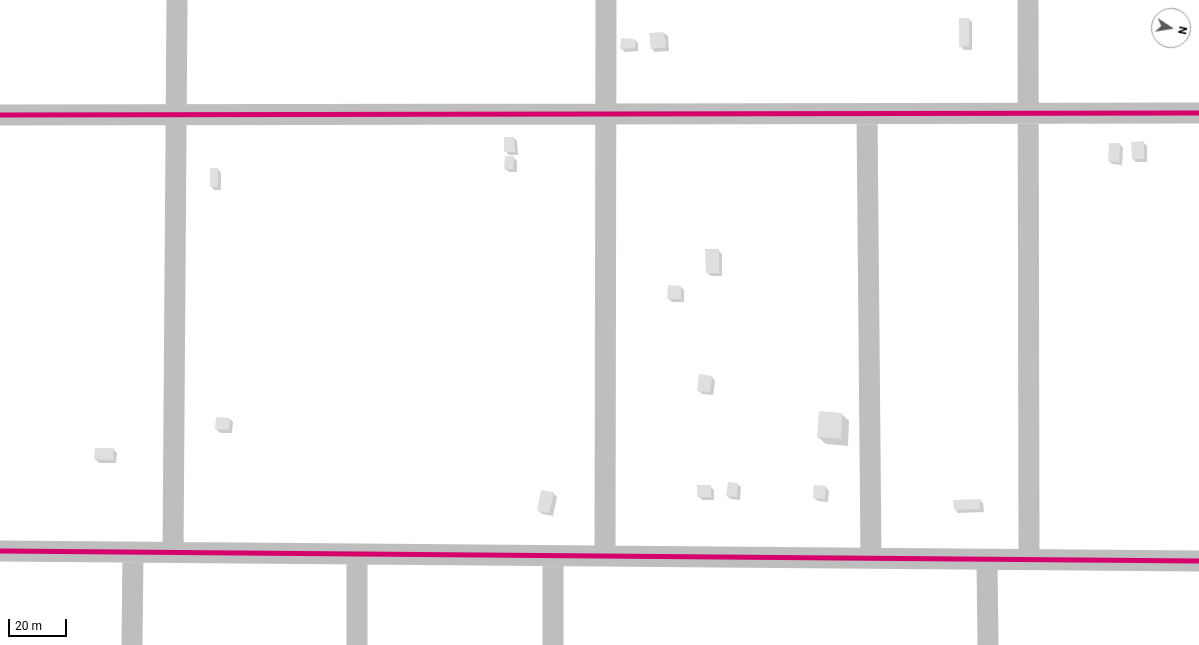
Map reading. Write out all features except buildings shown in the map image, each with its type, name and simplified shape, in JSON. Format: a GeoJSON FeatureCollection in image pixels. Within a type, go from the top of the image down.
{"type":"FeatureCollection","features":[{"type":"Feature","properties":{"kind":"street"},"geometry":{"type":"LineString","coordinates":[[173,552],[177,0]]}},
{"type":"Feature","properties":{"kind":"street"},"geometry":{"type":"LineString","coordinates":[[605,556],[606,0]]}},
{"type":"Feature","properties":{"kind":"street"},"geometry":{"type":"LineString","coordinates":[[1028,0],[1029,560]]}},
{"type":"Feature","properties":{"kind":"street"},"geometry":{"type":"LineString","coordinates":[[0,115],[176,116],[1199,113]]}},
{"type":"Feature","properties":{"kind":"street"},"geometry":{"type":"LineString","coordinates":[[868,114],[871,558]]}},
{"type":"Feature","properties":{"kind":"street"},"geometry":{"type":"LineString","coordinates":[[0,551],[1199,561]]}},
{"type":"Feature","properties":{"kind":"street"},"geometry":{"type":"LineString","coordinates":[[132,645],[133,552]]}},
{"type":"Feature","properties":{"kind":"street"},"geometry":{"type":"LineString","coordinates":[[357,554],[357,645]]}},
{"type":"Feature","properties":{"kind":"street"},"geometry":{"type":"LineString","coordinates":[[553,556],[553,645]]}},
{"type":"Feature","properties":{"kind":"street"},"geometry":{"type":"LineString","coordinates":[[987,560],[988,645]]}},
{"type":"Feature","properties":{"kind":"cycle path"},"geometry":{"type":"LineString","coordinates":[[0,115],[1199,113]]}},
{"type":"Feature","properties":{"kind":"cycle path"},"geometry":{"type":"LineString","coordinates":[[0,551],[1199,561]]}}]}
